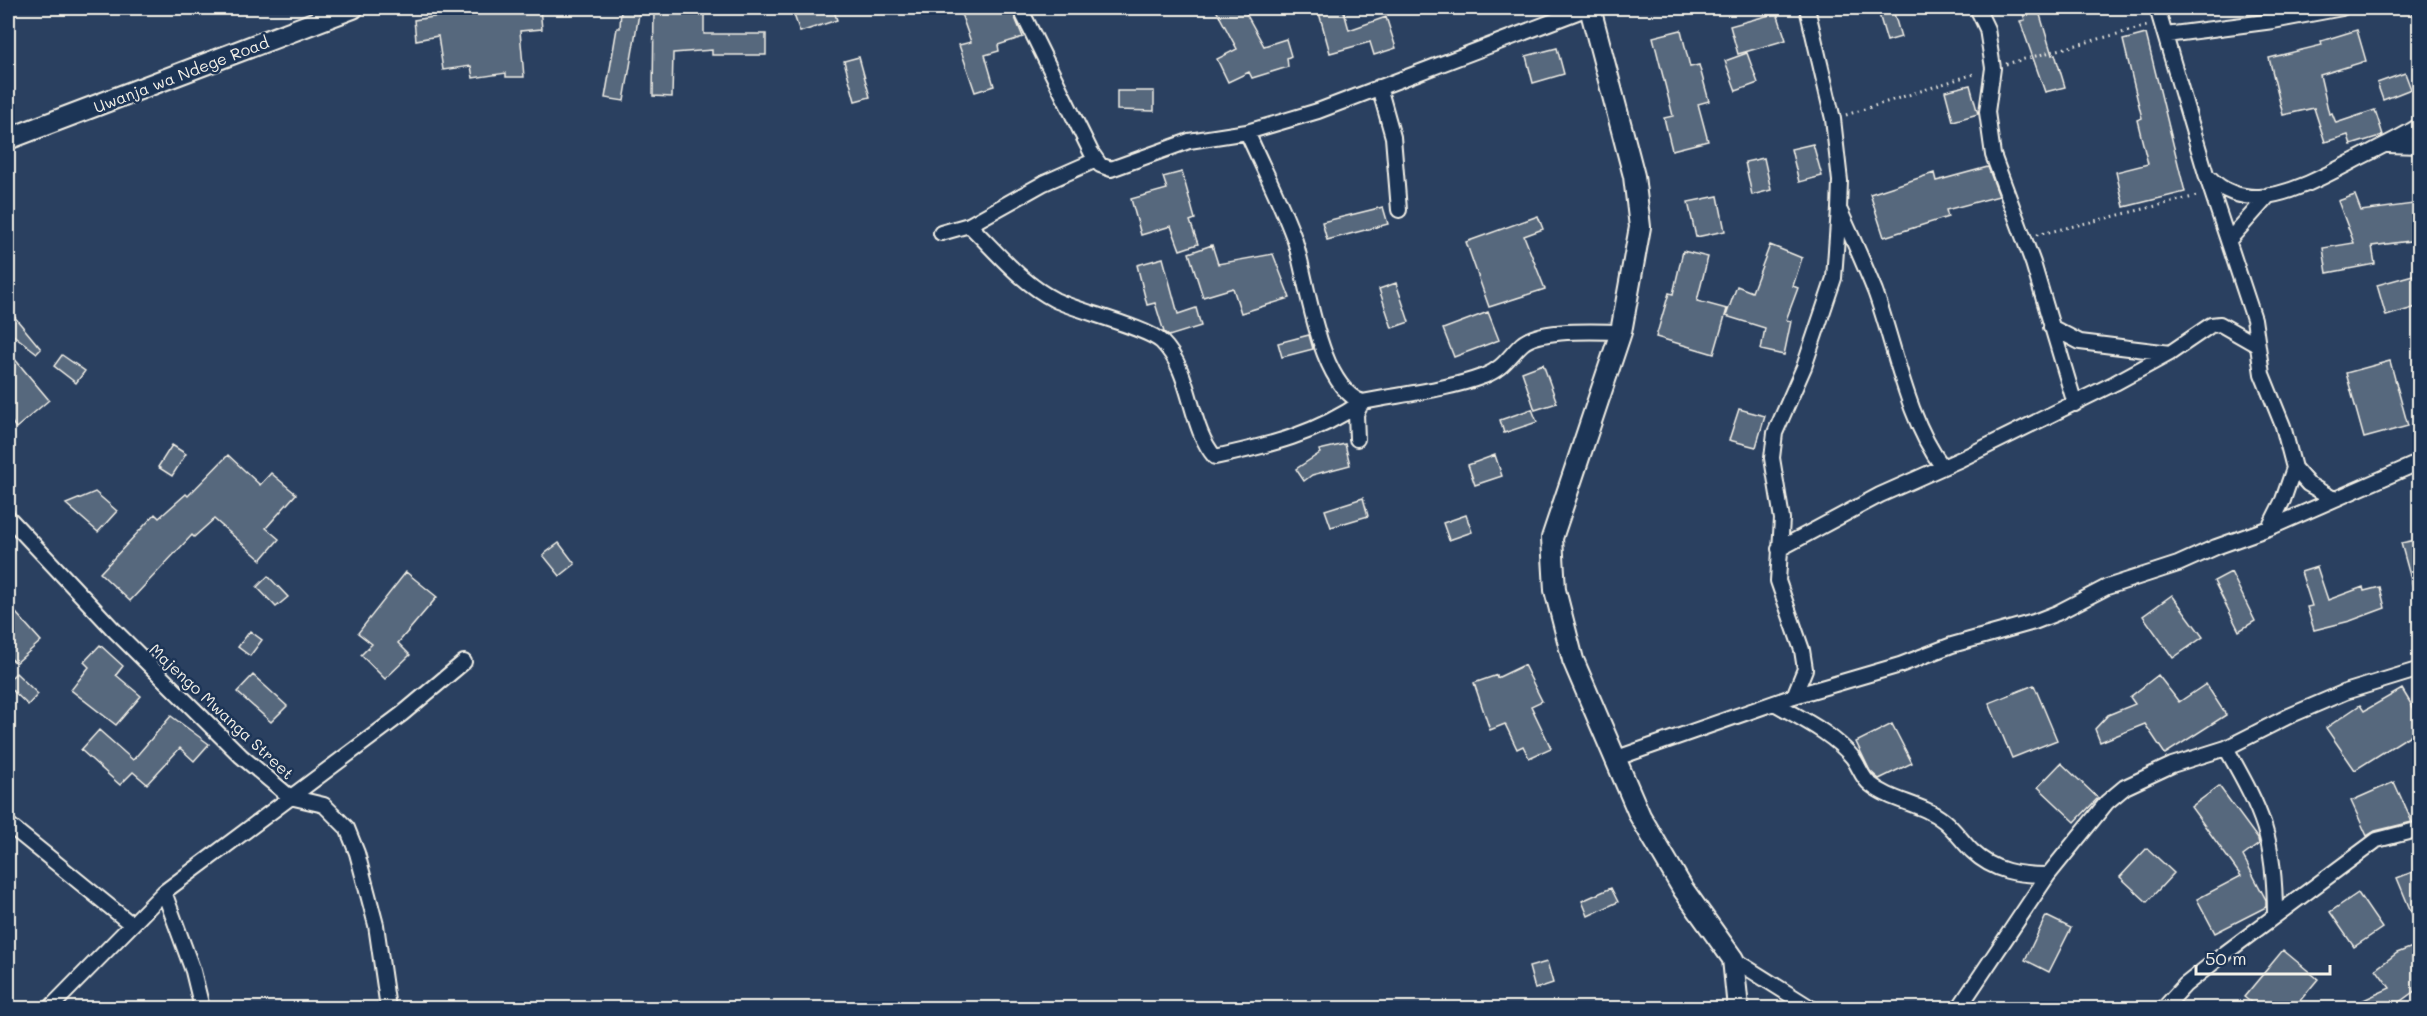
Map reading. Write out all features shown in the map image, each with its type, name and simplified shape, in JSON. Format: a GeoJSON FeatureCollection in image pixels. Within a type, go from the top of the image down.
{"type":"FeatureCollection","features":[{"type":"Feature","properties":{"kind":"street","name":"Uwanja wa Ndege Road"},"geometry":{"type":"LineString","coordinates":[[8,139],[353,8]]}},
{"type":"Feature","properties":{"kind":"street"},"geometry":{"type":"LineString","coordinates":[[1020,8],[1096,160],[1100,165],[1111,169],[1189,141],[1247,132],[1318,111],[1589,8],[1634,176],[1640,227],[1621,332],[1552,538],[1555,590],[1573,660],[1614,759],[1640,816],[1678,880],[1718,941],[1733,959],[1811,1008]]}},
{"type":"Feature","properties":{"kind":"street"},"geometry":{"type":"LineString","coordinates":[[1794,696],[1805,669],[1802,650],[1778,581],[1782,519],[1772,458],[1775,433],[1804,367],[1831,288],[1840,181],[1833,119],[1807,8]]}},
{"type":"Feature","properties":{"kind":"street"},"geometry":{"type":"LineString","coordinates":[[1977,8],[1987,29],[1993,68],[1987,112],[1993,155],[2024,238],[2075,404]]}},
{"type":"Feature","properties":{"kind":"street"},"geometry":{"type":"LineString","coordinates":[[2157,8],[2206,174],[2214,192],[2254,320],[2262,374],[2283,426],[2294,468],[2308,484],[2332,498]]}},
{"type":"Feature","properties":{"kind":"street"},"geometry":{"type":"LineString","coordinates":[[2164,29],[2273,21],[2342,8]]}},
{"type":"Feature","properties":{"kind":"street"},"geometry":{"type":"LineString","coordinates":[[1379,87],[1393,137],[1399,210]]}},
{"type":"Feature","properties":{"kind":"street"},"geometry":{"type":"LineString","coordinates":[[2206,174],[2219,188],[2240,195],[2258,197],[2282,193],[2322,177],[2420,125]]}},
{"type":"Feature","properties":{"kind":"street"},"geometry":{"type":"LineString","coordinates":[[1247,132],[1295,242],[1310,305],[1331,366],[1347,392],[1362,402]]}},
{"type":"Feature","properties":{"kind":"street"},"geometry":{"type":"LineString","coordinates":[[2383,145],[2420,146]]}},
{"type":"Feature","properties":{"kind":"street"},"geometry":{"type":"LineString","coordinates":[[940,233],[969,225],[1044,183],[1096,160]]}},
{"type":"Feature","properties":{"kind":"street"},"geometry":{"type":"LineString","coordinates":[[2229,240],[2269,195]]}},
{"type":"Feature","properties":{"kind":"street"},"geometry":{"type":"LineString","coordinates":[[1839,209],[1875,292],[1898,365],[1929,448],[1942,466]]}},
{"type":"Feature","properties":{"kind":"street"},"geometry":{"type":"LineString","coordinates":[[969,225],[1016,274],[1054,299],[1161,341],[1179,370],[1204,444],[1215,457],[1284,442],[1338,419],[1362,402],[1455,385],[1486,375],[1507,363],[1523,343],[1538,336],[1621,332]]}},
{"type":"Feature","properties":{"kind":"street"},"geometry":{"type":"LineString","coordinates":[[1779,549],[1880,495],[2075,404],[2170,353],[2203,329],[2220,324],[2256,344]]}},
{"type":"Feature","properties":{"kind":"street"},"geometry":{"type":"LineString","coordinates":[[2051,327],[2080,342],[2170,353]]}},
{"type":"Feature","properties":{"kind":"street"},"geometry":{"type":"LineString","coordinates":[[1356,439],[1356,414],[1362,402]]}},
{"type":"Feature","properties":{"kind":"street"},"geometry":{"type":"LineString","coordinates":[[1614,759],[1794,696],[1900,665],[1952,645],[2034,622],[2057,613],[2107,587],[2178,564],[2216,547],[2269,528],[2332,498],[2420,462]]}},
{"type":"Feature","properties":{"kind":"street"},"geometry":{"type":"LineString","coordinates":[[2269,528],[2283,500],[2294,468]]}},
{"type":"Feature","properties":{"kind":"street","name":"Majengo Mwanga Street"},"geometry":{"type":"LineString","coordinates":[[8,517],[113,629],[241,756],[290,796],[324,805],[347,828],[357,853],[376,925],[388,1008]]}},
{"type":"Feature","properties":{"kind":"street"},"geometry":{"type":"LineString","coordinates":[[50,1008],[164,892],[402,714],[464,662]]}},
{"type":"Feature","properties":{"kind":"street"},"geometry":{"type":"LineString","coordinates":[[1959,1008],[2048,875],[2107,802],[2125,787],[2172,765],[2226,748],[2289,716],[2345,692],[2420,669]]}},
{"type":"Feature","properties":{"kind":"street"},"geometry":{"type":"LineString","coordinates":[[1774,703],[1805,721],[1840,746],[1852,757],[1868,783],[1881,792],[1929,810],[1945,822],[1974,852],[1995,867],[2016,874],[2048,875]]}},
{"type":"Feature","properties":{"kind":"street"},"geometry":{"type":"LineString","coordinates":[[2226,748],[2263,819],[2274,866],[2275,915]]}},
{"type":"Feature","properties":{"kind":"street"},"geometry":{"type":"LineString","coordinates":[[8,824],[131,924]]}},
{"type":"Feature","properties":{"kind":"street"},"geometry":{"type":"LineString","coordinates":[[2164,1008],[2186,986],[2275,915],[2376,840],[2420,829]]}},
{"type":"Feature","properties":{"kind":"street"},"geometry":{"type":"LineString","coordinates":[[164,892],[193,971],[202,1008]]}},
{"type":"Feature","properties":{"kind":"street"},"geometry":{"type":"LineString","coordinates":[[1733,959],[1738,1008]]}},
{"type":"Feature","properties":{"kind":"path"},"geometry":{"type":"LineString","coordinates":[[1833,119],[1993,68],[2164,29]]}},
{"type":"Feature","properties":{"kind":"path"},"geometry":{"type":"LineString","coordinates":[[2024,238],[2214,192]]}},
{"type":"Feature","properties":{"kind":"building"},"geometry":{"type":"Polygon","coordinates":[[[479,8],[540,8],[542,29],[520,31],[524,77],[506,77],[506,73],[473,78],[471,66],[443,70],[438,36],[416,40],[414,20],[480,10],[479,8]]]}},
{"type":"Feature","properties":{"kind":"building"},"geometry":{"type":"Polygon","coordinates":[[[621,8],[640,8],[624,101],[605,98],[617,28],[620,28],[621,8]]]}},
{"type":"Feature","properties":{"kind":"building"},"geometry":{"type":"Polygon","coordinates":[[[654,8],[704,8],[704,34],[766,34],[766,55],[712,55],[712,50],[673,53],[672,97],[653,96],[654,8]]]}},
{"type":"Feature","properties":{"kind":"building"},"geometry":{"type":"Polygon","coordinates":[[[806,8],[833,8],[837,20],[800,32],[793,12],[806,8]]]}},
{"type":"Feature","properties":{"kind":"building"},"geometry":{"type":"Polygon","coordinates":[[[959,8],[1011,8],[1023,37],[998,45],[999,51],[985,55],[994,86],[975,92],[959,45],[971,42],[959,8]]]}},
{"type":"Feature","properties":{"kind":"building"},"geometry":{"type":"Polygon","coordinates":[[[1215,8],[1243,8],[1264,46],[1286,39],[1291,56],[1287,58],[1288,67],[1252,78],[1249,72],[1228,82],[1217,59],[1237,49],[1215,8]]]}},
{"type":"Feature","properties":{"kind":"building"},"geometry":{"type":"Polygon","coordinates":[[[1343,8],[1349,30],[1386,17],[1396,48],[1374,55],[1370,42],[1330,53],[1319,13],[1343,8]]]}},
{"type":"Feature","properties":{"kind":"building"},"geometry":{"type":"Polygon","coordinates":[[[2021,8],[2038,8],[2052,55],[2055,54],[2065,87],[2045,92],[2020,21],[2025,20],[2021,8]]]}},
{"type":"Feature","properties":{"kind":"building"},"geometry":{"type":"Polygon","coordinates":[[[1893,10],[1901,37],[1887,41],[1879,14],[1893,10]]]}},
{"type":"Feature","properties":{"kind":"building"},"geometry":{"type":"Polygon","coordinates":[[[1777,13],[1786,40],[1738,54],[1730,26],[1777,13]]]}},
{"type":"Feature","properties":{"kind":"building"},"geometry":{"type":"Polygon","coordinates":[[[1681,30],[1690,67],[1699,65],[1709,101],[1698,104],[1708,141],[1672,150],[1664,118],[1673,116],[1653,37],[1681,30]]]}},
{"type":"Feature","properties":{"kind":"building"},"geometry":{"type":"Polygon","coordinates":[[[2357,30],[2366,61],[2320,75],[2329,114],[2332,113],[2336,123],[2375,110],[2383,135],[2351,145],[2348,135],[2325,142],[2314,108],[2283,115],[2269,58],[2322,45],[2321,41],[2357,30]]]}},
{"type":"Feature","properties":{"kind":"building"},"geometry":{"type":"Polygon","coordinates":[[[2146,34],[2185,192],[2124,207],[2116,172],[2148,164],[2137,120],[2142,118],[2123,40],[2146,34]]]}},
{"type":"Feature","properties":{"kind":"building"},"geometry":{"type":"Polygon","coordinates":[[[1557,48],[1564,74],[1533,83],[1526,56],[1557,48]]]}},
{"type":"Feature","properties":{"kind":"building"},"geometry":{"type":"Polygon","coordinates":[[[1747,53],[1758,83],[1736,91],[1725,61],[1747,53]]]}},
{"type":"Feature","properties":{"kind":"building"},"geometry":{"type":"Polygon","coordinates":[[[859,57],[870,97],[855,101],[844,61],[859,57]]]}},
{"type":"Feature","properties":{"kind":"building"},"geometry":{"type":"Polygon","coordinates":[[[2405,73],[2411,89],[2383,100],[2377,83],[2405,73]]]}},
{"type":"Feature","properties":{"kind":"building"},"geometry":{"type":"Polygon","coordinates":[[[1970,85],[1978,114],[1953,121],[1945,91],[1970,85]]]}},
{"type":"Feature","properties":{"kind":"building"},"geometry":{"type":"Polygon","coordinates":[[[1117,91],[1154,91],[1154,111],[1117,110],[1117,91]]]}},
{"type":"Feature","properties":{"kind":"building"},"geometry":{"type":"Polygon","coordinates":[[[1813,144],[1822,176],[1799,182],[1791,149],[1813,144]]]}},
{"type":"Feature","properties":{"kind":"building"},"geometry":{"type":"Polygon","coordinates":[[[1764,158],[1771,190],[1752,195],[1745,162],[1764,158]]]}},
{"type":"Feature","properties":{"kind":"building"},"geometry":{"type":"Polygon","coordinates":[[[1988,167],[1999,196],[1946,210],[1948,217],[1884,237],[1870,194],[1934,173],[1936,181],[1988,167]]]}},
{"type":"Feature","properties":{"kind":"building"},"geometry":{"type":"Polygon","coordinates":[[[1182,172],[1195,219],[1190,221],[1198,244],[1180,250],[1171,226],[1141,235],[1131,199],[1167,189],[1163,177],[1182,172]]]}},
{"type":"Feature","properties":{"kind":"building"},"geometry":{"type":"Polygon","coordinates":[[[2355,195],[2361,211],[2413,204],[2417,240],[2372,246],[2375,264],[2327,273],[2323,248],[2354,243],[2338,201],[2355,195]]]}},
{"type":"Feature","properties":{"kind":"building"},"geometry":{"type":"Polygon","coordinates":[[[1718,196],[1725,231],[1696,237],[1688,202],[1718,196]]]}},
{"type":"Feature","properties":{"kind":"building"},"geometry":{"type":"Polygon","coordinates":[[[1383,207],[1388,224],[1327,240],[1322,222],[1383,207]]]}},
{"type":"Feature","properties":{"kind":"building"},"geometry":{"type":"Polygon","coordinates":[[[1538,216],[1543,229],[1524,236],[1545,289],[1489,307],[1466,242],[1538,216]]]}},
{"type":"Feature","properties":{"kind":"building"},"geometry":{"type":"Polygon","coordinates":[[[1212,245],[1218,264],[1273,254],[1290,298],[1241,313],[1233,288],[1203,297],[1189,253],[1212,245]]]}},
{"type":"Feature","properties":{"kind":"building"},"geometry":{"type":"Polygon","coordinates":[[[1770,245],[1802,258],[1793,286],[1798,288],[1786,320],[1791,321],[1784,355],[1761,350],[1765,328],[1726,316],[1737,286],[1752,292],[1770,245]]]}},
{"type":"Feature","properties":{"kind":"building"},"geometry":{"type":"Polygon","coordinates":[[[1683,251],[1708,257],[1697,301],[1727,309],[1714,354],[1656,337],[1669,293],[1673,294],[1683,251]]]}},
{"type":"Feature","properties":{"kind":"building"},"geometry":{"type":"Polygon","coordinates":[[[1163,258],[1178,314],[1196,308],[1201,326],[1169,336],[1164,332],[1155,303],[1147,305],[1137,265],[1163,258]]]}},
{"type":"Feature","properties":{"kind":"building"},"geometry":{"type":"Polygon","coordinates":[[[2420,273],[2420,306],[2386,316],[2377,285],[2420,273]]]}},
{"type":"Feature","properties":{"kind":"building"},"geometry":{"type":"Polygon","coordinates":[[[1396,283],[1409,322],[1392,328],[1379,289],[1396,283]]]}},
{"type":"Feature","properties":{"kind":"building"},"geometry":{"type":"Polygon","coordinates":[[[8,309],[41,349],[37,353],[8,331],[8,309]]]}},
{"type":"Feature","properties":{"kind":"building"},"geometry":{"type":"Polygon","coordinates":[[[1488,312],[1499,340],[1454,357],[1443,329],[1488,312]]]}},
{"type":"Feature","properties":{"kind":"building"},"geometry":{"type":"Polygon","coordinates":[[[1309,335],[1313,349],[1282,357],[1278,343],[1309,335]]]}},
{"type":"Feature","properties":{"kind":"building"},"geometry":{"type":"Polygon","coordinates":[[[8,351],[49,400],[16,428],[8,417],[8,351]]]}},
{"type":"Feature","properties":{"kind":"building"},"geometry":{"type":"Polygon","coordinates":[[[62,355],[85,371],[76,383],[54,366],[62,355]]]}},
{"type":"Feature","properties":{"kind":"building"},"geometry":{"type":"Polygon","coordinates":[[[2390,361],[2408,426],[2364,438],[2346,373],[2390,361]]]}},
{"type":"Feature","properties":{"kind":"building"},"geometry":{"type":"Polygon","coordinates":[[[1543,364],[1557,403],[1535,410],[1522,372],[1543,364]]]}},
{"type":"Feature","properties":{"kind":"building"},"geometry":{"type":"Polygon","coordinates":[[[1532,409],[1537,422],[1504,433],[1500,420],[1532,409]]]}},
{"type":"Feature","properties":{"kind":"building"},"geometry":{"type":"Polygon","coordinates":[[[1739,409],[1765,416],[1756,447],[1729,440],[1739,409]]]}},
{"type":"Feature","properties":{"kind":"building"},"geometry":{"type":"Polygon","coordinates":[[[1345,444],[1350,465],[1312,475],[1304,481],[1296,469],[1320,453],[1319,450],[1345,444]]]}},
{"type":"Feature","properties":{"kind":"building"},"geometry":{"type":"Polygon","coordinates":[[[172,445],[186,454],[172,476],[158,467],[172,445]]]}},
{"type":"Feature","properties":{"kind":"building"},"geometry":{"type":"Polygon","coordinates":[[[228,455],[260,485],[271,473],[296,494],[266,528],[279,539],[261,560],[214,519],[194,537],[192,535],[130,601],[100,573],[155,514],[159,518],[186,494],[188,496],[228,455]]]}},
{"type":"Feature","properties":{"kind":"building"},"geometry":{"type":"Polygon","coordinates":[[[1495,455],[1502,476],[1475,485],[1468,465],[1495,455]]]}},
{"type":"Feature","properties":{"kind":"building"},"geometry":{"type":"Polygon","coordinates":[[[95,492],[117,511],[98,532],[66,504],[95,492]]]}},
{"type":"Feature","properties":{"kind":"building"},"geometry":{"type":"Polygon","coordinates":[[[1363,498],[1368,516],[1331,527],[1325,510],[1363,498]]]}},
{"type":"Feature","properties":{"kind":"building"},"geometry":{"type":"Polygon","coordinates":[[[1466,515],[1472,532],[1449,540],[1443,523],[1466,515]]]}},
{"type":"Feature","properties":{"kind":"building"},"geometry":{"type":"Polygon","coordinates":[[[2420,539],[2420,594],[2415,594],[2401,543],[2420,539]]]}},
{"type":"Feature","properties":{"kind":"building"},"geometry":{"type":"Polygon","coordinates":[[[559,543],[575,564],[560,576],[543,555],[559,543]]]}},
{"type":"Feature","properties":{"kind":"building"},"geometry":{"type":"Polygon","coordinates":[[[2317,567],[2328,600],[2363,587],[2364,591],[2380,587],[2385,608],[2350,621],[2314,630],[2307,607],[2312,606],[2301,572],[2317,567]]]}},
{"type":"Feature","properties":{"kind":"building"},"geometry":{"type":"Polygon","coordinates":[[[406,572],[437,597],[398,643],[410,655],[385,679],[361,655],[372,644],[358,633],[406,572]]]}},
{"type":"Feature","properties":{"kind":"building"},"geometry":{"type":"Polygon","coordinates":[[[2231,572],[2255,621],[2239,631],[2214,581],[2231,572]]]}},
{"type":"Feature","properties":{"kind":"building"},"geometry":{"type":"Polygon","coordinates":[[[268,576],[288,597],[276,607],[257,587],[268,576]]]}},
{"type":"Feature","properties":{"kind":"building"},"geometry":{"type":"Polygon","coordinates":[[[2172,595],[2203,637],[2173,658],[2143,616],[2172,595]]]}},
{"type":"Feature","properties":{"kind":"building"},"geometry":{"type":"Polygon","coordinates":[[[8,604],[41,641],[16,663],[8,656],[8,604]]]}},
{"type":"Feature","properties":{"kind":"building"},"geometry":{"type":"Polygon","coordinates":[[[250,631],[262,640],[250,656],[238,647],[250,631]]]}},
{"type":"Feature","properties":{"kind":"building"},"geometry":{"type":"Polygon","coordinates":[[[100,645],[123,666],[116,675],[141,696],[116,725],[71,690],[89,667],[84,662],[100,645]]]}},
{"type":"Feature","properties":{"kind":"building"},"geometry":{"type":"Polygon","coordinates":[[[1524,665],[1542,701],[1531,706],[1551,748],[1529,758],[1523,746],[1517,749],[1505,724],[1490,730],[1474,683],[1497,675],[1497,678],[1524,665]]]}},
{"type":"Feature","properties":{"kind":"building"},"geometry":{"type":"Polygon","coordinates":[[[16,673],[38,694],[28,705],[8,686],[8,681],[16,673]]]}},
{"type":"Feature","properties":{"kind":"building"},"geometry":{"type":"Polygon","coordinates":[[[253,675],[287,706],[271,722],[237,692],[253,675]]]}},
{"type":"Feature","properties":{"kind":"building"},"geometry":{"type":"Polygon","coordinates":[[[2158,675],[2179,702],[2206,684],[2226,715],[2165,754],[2145,724],[2100,742],[2095,729],[2108,715],[2135,704],[2130,697],[2158,675]]]}},
{"type":"Feature","properties":{"kind":"building"},"geometry":{"type":"Polygon","coordinates":[[[2034,685],[2057,740],[2012,758],[1989,703],[2034,685]]]}},
{"type":"Feature","properties":{"kind":"building"},"geometry":{"type":"Polygon","coordinates":[[[2402,689],[2420,719],[2420,729],[2355,770],[2326,728],[2360,705],[2364,711],[2402,689]]]}},
{"type":"Feature","properties":{"kind":"building"},"geometry":{"type":"Polygon","coordinates":[[[171,716],[209,744],[194,761],[180,748],[147,784],[133,772],[120,785],[81,750],[99,730],[133,760],[171,716]]]}},
{"type":"Feature","properties":{"kind":"building"},"geometry":{"type":"Polygon","coordinates":[[[1892,724],[1912,763],[1879,779],[1870,771],[1856,742],[1892,724]]]}},
{"type":"Feature","properties":{"kind":"building"},"geometry":{"type":"Polygon","coordinates":[[[2061,763],[2098,798],[2075,822],[2038,787],[2061,763]]]}},
{"type":"Feature","properties":{"kind":"building"},"geometry":{"type":"Polygon","coordinates":[[[2394,782],[2412,822],[2375,831],[2367,836],[2351,801],[2394,782]]]}},
{"type":"Feature","properties":{"kind":"building"},"geometry":{"type":"Polygon","coordinates":[[[2219,786],[2258,839],[2259,844],[2243,856],[2266,900],[2266,907],[2215,933],[2197,899],[2241,876],[2191,807],[2219,786]]]}},
{"type":"Feature","properties":{"kind":"building"},"geometry":{"type":"Polygon","coordinates":[[[2147,848],[2174,873],[2147,902],[2120,877],[2147,848]]]}},
{"type":"Feature","properties":{"kind":"building"},"geometry":{"type":"Polygon","coordinates":[[[2420,869],[2420,931],[2419,931],[2397,878],[2420,869]]]}},
{"type":"Feature","properties":{"kind":"building"},"geometry":{"type":"Polygon","coordinates":[[[1611,888],[1618,902],[1588,916],[1582,901],[1611,888]]]}},
{"type":"Feature","properties":{"kind":"building"},"geometry":{"type":"Polygon","coordinates":[[[2358,893],[2382,928],[2354,947],[2330,912],[2358,893]]]}},
{"type":"Feature","properties":{"kind":"building"},"geometry":{"type":"Polygon","coordinates":[[[2046,916],[2071,928],[2049,972],[2025,960],[2046,916]]]}},
{"type":"Feature","properties":{"kind":"building"},"geometry":{"type":"Polygon","coordinates":[[[2420,944],[2420,987],[2391,1008],[2346,1008],[2390,988],[2376,969],[2397,953],[2420,944]]]}},
{"type":"Feature","properties":{"kind":"building"},"geometry":{"type":"Polygon","coordinates":[[[2283,950],[2318,979],[2294,1008],[2258,1008],[2244,997],[2283,950]]]}},
{"type":"Feature","properties":{"kind":"building"},"geometry":{"type":"Polygon","coordinates":[[[1547,962],[1553,983],[1535,989],[1529,967],[1547,962]]]}}]}
